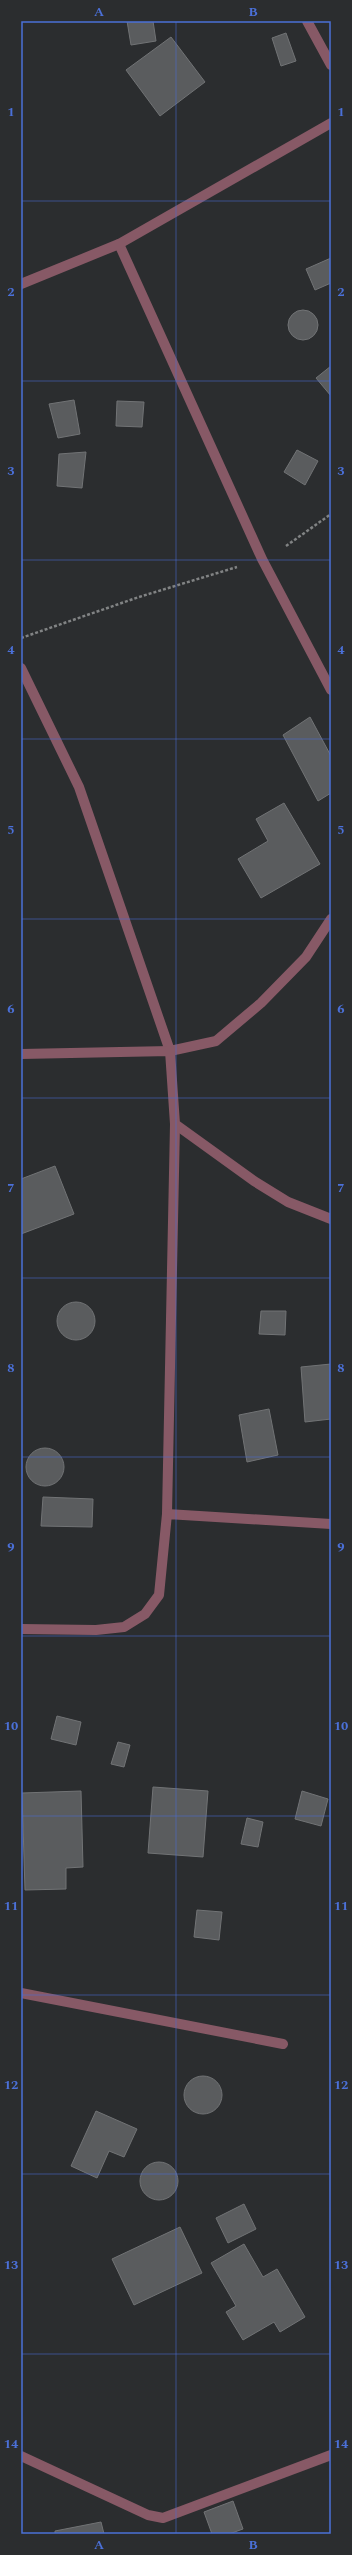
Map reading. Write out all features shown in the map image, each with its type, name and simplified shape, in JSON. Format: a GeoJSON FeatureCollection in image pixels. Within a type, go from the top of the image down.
{"type":"FeatureCollection","features":[{"type":"Feature","properties":{"kind":"street"},"geometry":{"type":"LineString","coordinates":[[307,21],[331,66]]}},
{"type":"Feature","properties":{"kind":"street"},"geometry":{"type":"LineString","coordinates":[[21,284],[118,244],[331,123]]}},
{"type":"Feature","properties":{"kind":"street"},"geometry":{"type":"LineString","coordinates":[[118,244],[262,559],[331,690]]}},
{"type":"Feature","properties":{"kind":"street"},"geometry":{"type":"LineString","coordinates":[[21,1629],[96,1630],[124,1627],[145,1614],[159,1595],[167,1514],[175,1124],[170,1051],[79,787],[22,670]]}},
{"type":"Feature","properties":{"kind":"street"},"geometry":{"type":"LineString","coordinates":[[21,1054],[170,1051],[216,1042],[261,1003],[306,957],[331,919]]}},
{"type":"Feature","properties":{"kind":"street"},"geometry":{"type":"LineString","coordinates":[[175,1124],[254,1181],[288,1202],[331,1219]]}},
{"type":"Feature","properties":{"kind":"street"},"geometry":{"type":"LineString","coordinates":[[167,1514],[331,1524]]}},
{"type":"Feature","properties":{"kind":"street"},"geometry":{"type":"LineString","coordinates":[[21,1993],[283,2044]]}},
{"type":"Feature","properties":{"kind":"street"},"geometry":{"type":"LineString","coordinates":[[21,2456],[148,2515],[163,2518],[331,2454]]}},
{"type":"Feature","properties":{"kind":"path"},"geometry":{"type":"LineString","coordinates":[[21,638],[140,597],[262,559],[308,532],[331,514]]}},
{"type":"Feature","properties":{"kind":"building"},"geometry":{"type":"Polygon","coordinates":[[[127,21],[153,21],[156,41],[131,45],[127,21]]]}},
{"type":"Feature","properties":{"kind":"building"},"geometry":{"type":"Polygon","coordinates":[[[286,33],[296,61],[281,66],[272,38],[286,33]]]}},
{"type":"Feature","properties":{"kind":"building"},"geometry":{"type":"Polygon","coordinates":[[[171,37],[205,82],[160,116],[126,70],[171,37]]]}},
{"type":"Feature","properties":{"kind":"building"},"geometry":{"type":"Polygon","coordinates":[[[331,258],[331,283],[315,290],[306,269],[331,258]]]}},
{"type":"Feature","properties":{"kind":"building"},"geometry":{"type":"Polygon","coordinates":[[[303,310],[309,311],[317,319],[317,331],[309,339],[303,340],[297,339],[289,331],[288,325],[289,319],[297,311],[303,310]]]}},
{"type":"Feature","properties":{"kind":"building"},"geometry":{"type":"Polygon","coordinates":[[[331,366],[331,396],[316,378],[331,366]]]}},
{"type":"Feature","properties":{"kind":"building"},"geometry":{"type":"Polygon","coordinates":[[[74,400],[80,434],[58,438],[49,404],[74,400]]]}},
{"type":"Feature","properties":{"kind":"building"},"geometry":{"type":"Polygon","coordinates":[[[117,401],[144,402],[142,427],[116,426],[117,401]]]}},
{"type":"Feature","properties":{"kind":"building"},"geometry":{"type":"Polygon","coordinates":[[[297,450],[318,461],[305,485],[284,472],[297,450]]]}},
{"type":"Feature","properties":{"kind":"building"},"geometry":{"type":"Polygon","coordinates":[[[86,452],[82,488],[57,486],[59,454],[86,452]]]}},
{"type":"Feature","properties":{"kind":"building"},"geometry":{"type":"Polygon","coordinates":[[[310,717],[331,756],[331,793],[318,801],[283,735],[310,717]]]}},
{"type":"Feature","properties":{"kind":"building"},"geometry":{"type":"Polygon","coordinates":[[[284,803],[320,864],[261,898],[238,859],[268,841],[256,819],[284,803]]]}},
{"type":"Feature","properties":{"kind":"building"},"geometry":{"type":"Polygon","coordinates":[[[55,1166],[74,1214],[21,1234],[21,1179],[55,1166]]]}},
{"type":"Feature","properties":{"kind":"building"},"geometry":{"type":"Polygon","coordinates":[[[72,1302],[80,1302],[87,1305],[92,1310],[95,1321],[92,1332],[87,1337],[80,1340],[72,1340],[65,1337],[60,1332],[57,1325],[57,1317],[60,1310],[65,1305],[72,1302]]]}},
{"type":"Feature","properties":{"kind":"building"},"geometry":{"type":"Polygon","coordinates":[[[261,1311],[286,1311],[285,1335],[259,1334],[261,1311]]]}},
{"type":"Feature","properties":{"kind":"building"},"geometry":{"type":"Polygon","coordinates":[[[331,1364],[331,1419],[305,1422],[301,1367],[331,1364]]]}},
{"type":"Feature","properties":{"kind":"building"},"geometry":{"type":"Polygon","coordinates":[[[269,1409],[278,1455],[247,1462],[239,1415],[269,1409]]]}},
{"type":"Feature","properties":{"kind":"building"},"geometry":{"type":"Polygon","coordinates":[[[41,1448],[49,1448],[56,1451],[61,1456],[64,1467],[61,1478],[56,1483],[49,1486],[41,1486],[34,1483],[29,1478],[26,1471],[26,1463],[29,1456],[34,1451],[41,1448]]]}},
{"type":"Feature","properties":{"kind":"building"},"geometry":{"type":"Polygon","coordinates":[[[43,1497],[93,1499],[92,1527],[41,1526],[43,1497]]]}},
{"type":"Feature","properties":{"kind":"building"},"geometry":{"type":"Polygon","coordinates":[[[57,1716],[81,1722],[76,1745],[51,1739],[57,1716]]]}},
{"type":"Feature","properties":{"kind":"building"},"geometry":{"type":"Polygon","coordinates":[[[118,1742],[130,1745],[124,1767],[111,1764],[118,1742]]]}},
{"type":"Feature","properties":{"kind":"building"},"geometry":{"type":"Polygon","coordinates":[[[153,1787],[208,1791],[203,1857],[148,1853],[153,1787]]]}},
{"type":"Feature","properties":{"kind":"building"},"geometry":{"type":"Polygon","coordinates":[[[81,1791],[83,1867],[66,1868],[66,1889],[25,1890],[22,1793],[81,1791]]]}},
{"type":"Feature","properties":{"kind":"building"},"geometry":{"type":"Polygon","coordinates":[[[302,1791],[328,1799],[321,1826],[295,1819],[302,1791]]]}},
{"type":"Feature","properties":{"kind":"building"},"geometry":{"type":"Polygon","coordinates":[[[247,1818],[263,1822],[258,1847],[241,1844],[247,1818]]]}},
{"type":"Feature","properties":{"kind":"building"},"geometry":{"type":"Polygon","coordinates":[[[197,1910],[222,1912],[219,1940],[194,1937],[197,1910]]]}},
{"type":"Feature","properties":{"kind":"building"},"geometry":{"type":"Polygon","coordinates":[[[199,2076],[207,2076],[214,2079],[219,2084],[222,2095],[219,2106],[214,2111],[207,2114],[199,2114],[192,2111],[187,2106],[184,2099],[184,2091],[187,2084],[192,2079],[199,2076]]]}},
{"type":"Feature","properties":{"kind":"building"},"geometry":{"type":"Polygon","coordinates":[[[96,2111],[137,2129],[124,2157],[109,2151],[97,2178],[71,2166],[96,2111]]]}},
{"type":"Feature","properties":{"kind":"building"},"geometry":{"type":"Polygon","coordinates":[[[155,2162],[163,2162],[173,2167],[177,2174],[177,2188],[173,2195],[163,2200],[155,2200],[145,2195],[143,2192],[140,2185],[140,2177],[145,2167],[148,2165],[155,2162]]]}},
{"type":"Feature","properties":{"kind":"building"},"geometry":{"type":"Polygon","coordinates":[[[244,2204],[256,2229],[228,2243],[216,2218],[244,2204]]]}},
{"type":"Feature","properties":{"kind":"building"},"geometry":{"type":"Polygon","coordinates":[[[180,2227],[202,2273],[134,2305],[112,2259],[180,2227]]]}},
{"type":"Feature","properties":{"kind":"building"},"geometry":{"type":"Polygon","coordinates":[[[244,2244],[263,2277],[277,2269],[305,2317],[280,2332],[274,2322],[243,2340],[226,2312],[236,2306],[211,2263],[244,2244]]]}},
{"type":"Feature","properties":{"kind":"building"},"geometry":{"type":"Polygon","coordinates":[[[233,2501],[243,2529],[229,2534],[212,2534],[204,2512],[233,2501]]]}},
{"type":"Feature","properties":{"kind":"building"},"geometry":{"type":"Polygon","coordinates":[[[101,2522],[104,2534],[55,2534],[55,2531],[101,2522]]]}}]}
